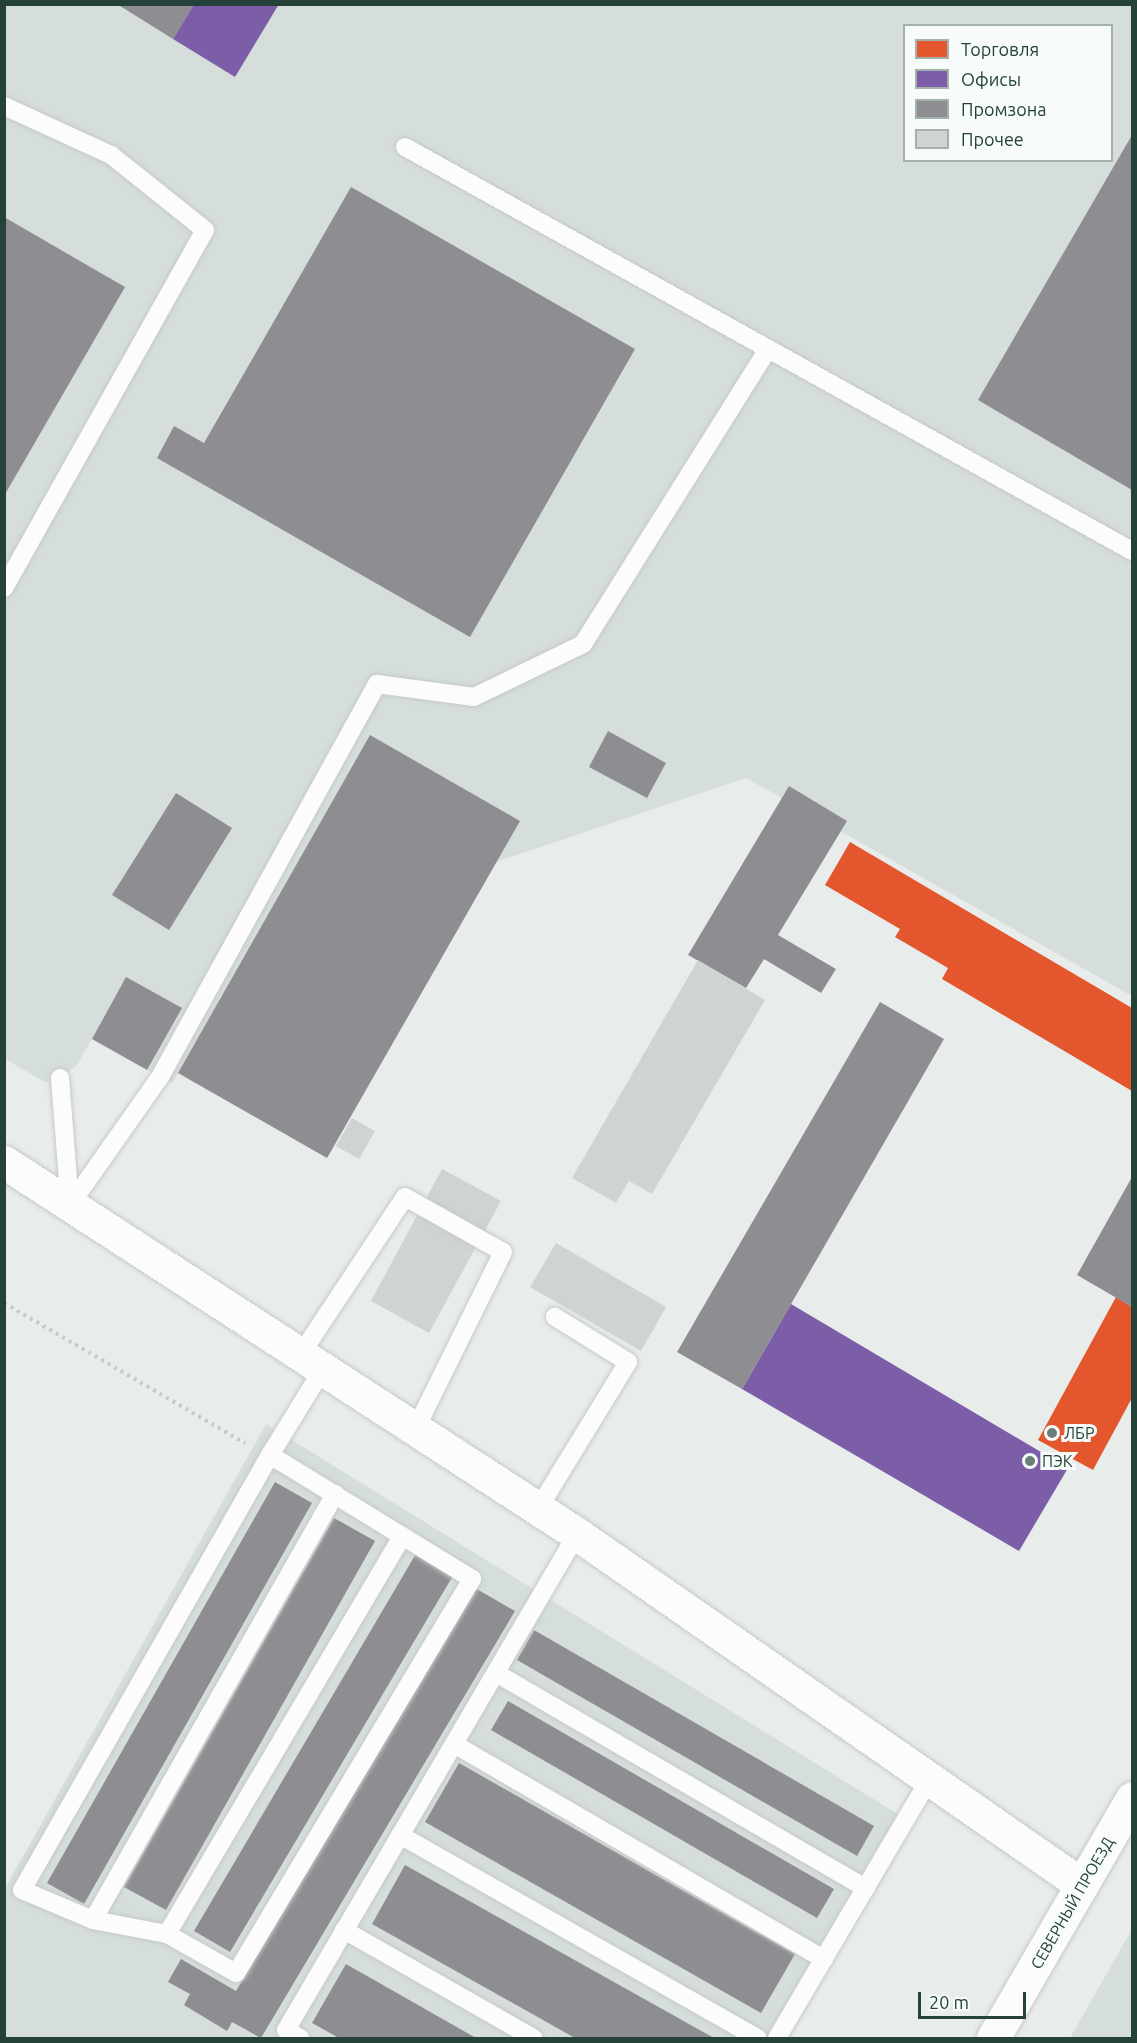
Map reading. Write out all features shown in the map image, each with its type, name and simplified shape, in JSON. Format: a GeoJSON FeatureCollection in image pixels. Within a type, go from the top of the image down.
{"type":"FeatureCollection","features":[{"type":"Feature","properties":{"kind":"street"},"geometry":{"type":"LineString","coordinates":[[4,1162],[577,1534],[1082,1886]]}},
{"type":"Feature","properties":{"kind":"street","name":"СЕВЕРНЫЙ ПРОЕЗД"},"geometry":{"type":"LineString","coordinates":[[993,2038],[1132,1798]]}},
{"type":"Feature","properties":{"kind":"lane"},"geometry":{"type":"LineString","coordinates":[[4,106],[111,155],[205,230],[4,588]]}},
{"type":"Feature","properties":{"kind":"lane"},"geometry":{"type":"LineString","coordinates":[[405,147],[1132,551]]}},
{"type":"Feature","properties":{"kind":"lane"},"geometry":{"type":"LineString","coordinates":[[70,1205],[160,1077],[377,684],[474,697],[583,644],[768,349]]}},
{"type":"Feature","properties":{"kind":"lane"},"geometry":{"type":"LineString","coordinates":[[60,1078],[70,1205]]}},
{"type":"Feature","properties":{"kind":"lane"},"geometry":{"type":"LineString","coordinates":[[270,1455],[472,1579],[236,1973],[167,1934],[93,1920],[22,1890],[270,1455],[312,1361],[405,1197],[503,1252],[415,1430]]}},
{"type":"Feature","properties":{"kind":"lane"},"geometry":{"type":"LineString","coordinates":[[538,1509],[628,1362],[555,1317]]}},
{"type":"Feature","properties":{"kind":"lane"},"geometry":{"type":"LineString","coordinates":[[93,1920],[334,1494]]}},
{"type":"Feature","properties":{"kind":"lane"},"geometry":{"type":"LineString","coordinates":[[300,2038],[286,2030],[577,1534]]}},
{"type":"Feature","properties":{"kind":"lane"},"geometry":{"type":"LineString","coordinates":[[167,1934],[402,1536]]}},
{"type":"Feature","properties":{"kind":"lane"},"geometry":{"type":"LineString","coordinates":[[496,1673],[866,1888]]}},
{"type":"Feature","properties":{"kind":"lane"},"geometry":{"type":"LineString","coordinates":[[454,1743],[824,1959]]}},
{"type":"Feature","properties":{"kind":"lane"},"geometry":{"type":"LineString","coordinates":[[777,2038],[930,1778]]}},
{"type":"Feature","properties":{"kind":"lane"},"geometry":{"type":"LineString","coordinates":[[400,1835],[757,2038]]}},
{"type":"Feature","properties":{"kind":"lane"},"geometry":{"type":"LineString","coordinates":[[344,1930],[533,2038]]}},
{"type":"Feature","properties":{"kind":"path"},"geometry":{"type":"LineString","coordinates":[[4,1303],[252,1447]]}},
{"type":"Feature","properties":{"kind":"shaded area"},"geometry":{"type":"Polygon","coordinates":[[[5,5],[1132,5],[1132,996],[746,778],[496,862],[327,1158],[178,1073],[172,1083],[92,1039],[76,1066],[60,1078],[45,1082],[5,1059],[5,5]]]}},
{"type":"Feature","properties":{"kind":"shaded area"},"geometry":{"type":"Polygon","coordinates":[[[266,1424],[909,1821],[782,2038],[5,2038],[5,1888],[266,1424]]]}},
{"type":"Feature","properties":{"kind":"shaded area"},"geometry":{"type":"Polygon","coordinates":[[[1132,1929],[1132,2038],[1070,2038],[1132,1929]]]}},
{"type":"Feature","properties":{"kind":"building: Торговля"},"geometry":{"type":"Polygon","coordinates":[[[850,842],[1132,1008],[1132,1091],[942,979],[948,968],[895,937],[900,929],[825,885],[850,842]]]}},
{"type":"Feature","properties":{"kind":"building: Торговля"},"geometry":{"type":"Polygon","coordinates":[[[1116,1297],[1132,1307],[1132,1398],[1093,1470],[1038,1440],[1116,1297]]]}},
{"type":"Feature","properties":{"kind":"building: Офисы"},"geometry":{"type":"Polygon","coordinates":[[[194,4],[279,4],[235,77],[173,39],[194,4]]]}},
{"type":"Feature","properties":{"kind":"building: Офисы"},"geometry":{"type":"Polygon","coordinates":[[[791,1304],[1068,1468],[1019,1551],[742,1389],[791,1304]]]}},
{"type":"Feature","properties":{"kind":"building: Промзона"},"geometry":{"type":"Polygon","coordinates":[[[117,4],[194,4],[173,39],[117,4]]]}},
{"type":"Feature","properties":{"kind":"building: Промзона"},"geometry":{"type":"Polygon","coordinates":[[[1132,135],[1132,490],[978,400],[1132,135]]]}},
{"type":"Feature","properties":{"kind":"building: Промзона"},"geometry":{"type":"Polygon","coordinates":[[[351,187],[635,349],[470,637],[157,458],[174,426],[204,443],[351,187]]]}},
{"type":"Feature","properties":{"kind":"building: Промзона"},"geometry":{"type":"Polygon","coordinates":[[[4,217],[125,287],[4,496],[4,217]]]}},
{"type":"Feature","properties":{"kind":"building: Промзона"},"geometry":{"type":"Polygon","coordinates":[[[608,731],[666,763],[647,798],[589,767],[608,731]]]}},
{"type":"Feature","properties":{"kind":"building: Промзона"},"geometry":{"type":"Polygon","coordinates":[[[370,735],[520,821],[327,1158],[178,1073],[370,735]]]}},
{"type":"Feature","properties":{"kind":"building: Промзона"},"geometry":{"type":"Polygon","coordinates":[[[789,786],[847,821],[778,935],[836,969],[821,993],[764,959],[746,988],[688,955],[789,786]]]}},
{"type":"Feature","properties":{"kind":"building: Промзона"},"geometry":{"type":"Polygon","coordinates":[[[176,793],[232,828],[169,930],[112,895],[176,793]]]}},
{"type":"Feature","properties":{"kind":"building: Промзона"},"geometry":{"type":"Polygon","coordinates":[[[126,977],[182,1008],[147,1070],[92,1039],[126,977]]]}},
{"type":"Feature","properties":{"kind":"building: Промзона"},"geometry":{"type":"Polygon","coordinates":[[[880,1002],[944,1039],[742,1389],[677,1352],[880,1002]]]}},
{"type":"Feature","properties":{"kind":"building: Промзона"},"geometry":{"type":"Polygon","coordinates":[[[1132,1177],[1132,1307],[1077,1275],[1132,1177]]]}},
{"type":"Feature","properties":{"kind":"building: Промзона"},"geometry":{"type":"Polygon","coordinates":[[[275,1482],[312,1503],[84,1904],[47,1883],[275,1482]]]}},
{"type":"Feature","properties":{"kind":"building: Промзона"},"geometry":{"type":"Polygon","coordinates":[[[334,1518],[375,1541],[166,1910],[124,1887],[334,1518]]]}},
{"type":"Feature","properties":{"kind":"building: Промзона"},"geometry":{"type":"Polygon","coordinates":[[[417,1552],[454,1574],[230,1952],[194,1931],[417,1552]]]}},
{"type":"Feature","properties":{"kind":"building: Промзона"},"geometry":{"type":"Polygon","coordinates":[[[475,1588],[515,1611],[261,2038],[232,2022],[227,2031],[184,2005],[190,1994],[168,1982],[181,1959],[236,1991],[475,1588]]]}},
{"type":"Feature","properties":{"kind":"building: Промзона"},"geometry":{"type":"Polygon","coordinates":[[[534,1630],[874,1826],[857,1856],[517,1660],[534,1630]]]}},
{"type":"Feature","properties":{"kind":"building: Промзона"},"geometry":{"type":"Polygon","coordinates":[[[508,1701],[834,1889],[817,1918],[491,1730],[508,1701]]]}},
{"type":"Feature","properties":{"kind":"building: Промзона"},"geometry":{"type":"Polygon","coordinates":[[[459,1763],[795,1954],[761,2013],[425,1822],[459,1763]]]}},
{"type":"Feature","properties":{"kind":"building: Промзона"},"geometry":{"type":"Polygon","coordinates":[[[405,1865],[714,2038],[575,2038],[372,1924],[405,1865]]]}},
{"type":"Feature","properties":{"kind":"building: Промзона"},"geometry":{"type":"Polygon","coordinates":[[[346,1964],[476,2038],[339,2038],[312,2023],[346,1964]]]}},
{"type":"Feature","properties":{"kind":"building: Прочее"},"geometry":{"type":"Polygon","coordinates":[[[698,960],[765,1000],[652,1194],[629,1181],[616,1203],[572,1178],[698,960]]]}},
{"type":"Feature","properties":{"kind":"building: Прочее"},"geometry":{"type":"Polygon","coordinates":[[[352,1118],[375,1131],[359,1159],[336,1146],[352,1118]]]}},
{"type":"Feature","properties":{"kind":"building: Прочее"},"geometry":{"type":"Polygon","coordinates":[[[442,1169],[501,1201],[429,1333],[371,1301],[442,1169]]]}},
{"type":"Feature","properties":{"kind":"building: Прочее"},"geometry":{"type":"Polygon","coordinates":[[[556,1243],[666,1307],[641,1351],[530,1287],[556,1243]]]}},
{"type":"Feature","properties":{"kind":"place","name":"ЛБР"},"geometry":{"type":"Point","coordinates":[1052,1433]}},
{"type":"Feature","properties":{"kind":"place","name":"ПЭК"},"geometry":{"type":"Point","coordinates":[1030,1461]}}]}
